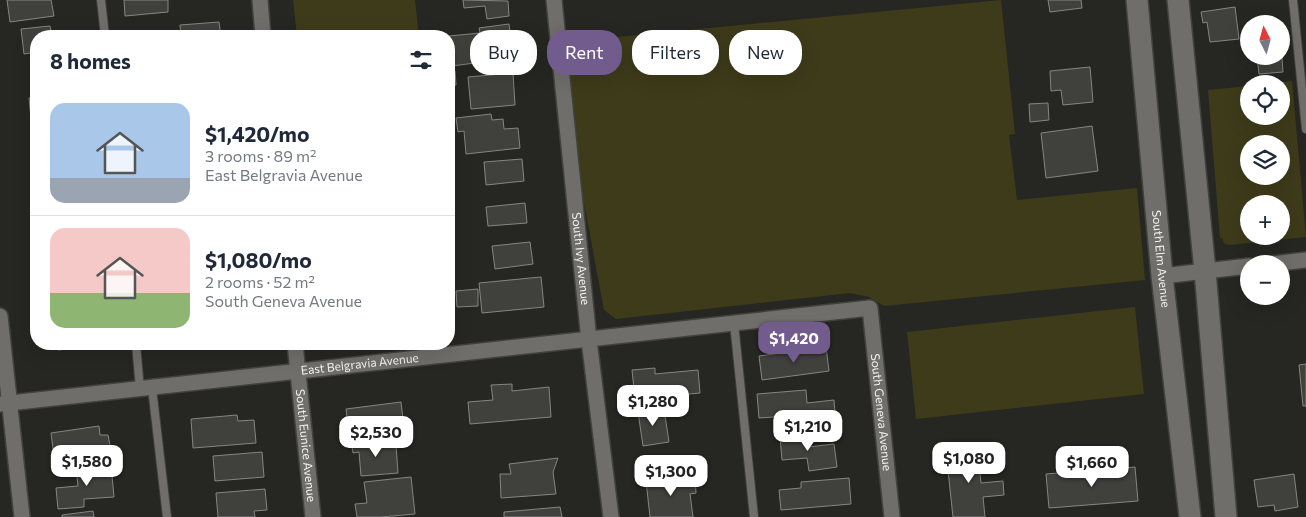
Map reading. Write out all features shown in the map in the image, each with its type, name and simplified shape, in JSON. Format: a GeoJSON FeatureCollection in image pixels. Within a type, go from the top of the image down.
{"type":"FeatureCollection","features":[{"type":"Feature","properties":{"kind":"main road","name":"South Elm Avenue"},"geometry":{"type":"LineString","coordinates":[[1137,0],[1162,276],[1190,517]]}},
{"type":"Feature","properties":{"kind":"main road"},"geometry":{"type":"LineString","coordinates":[[1178,0],[1226,517]]}},
{"type":"Feature","properties":{"kind":"street"},"geometry":{"type":"LineString","coordinates":[[260,0],[262,30]]}},
{"type":"Feature","properties":{"kind":"street","name":"South Ivy Avenue"},"geometry":{"type":"LineString","coordinates":[[554,0],[589,340],[610,517]]}},
{"type":"Feature","properties":{"kind":"street"},"geometry":{"type":"LineString","coordinates":[[1290,262],[1306,260]]}},
{"type":"Feature","properties":{"kind":"street"},"geometry":{"type":"LineString","coordinates":[[1162,276],[1240,267]]}},
{"type":"Feature","properties":{"kind":"street","name":"East Belgravia Avenue"},"geometry":{"type":"LineString","coordinates":[[5,404],[870,308]]}},
{"type":"Feature","properties":{"kind":"street","name":"South Geneva Avenue"},"geometry":{"type":"LineString","coordinates":[[870,308],[892,517]]}},
{"type":"Feature","properties":{"kind":"street"},"geometry":{"type":"LineString","coordinates":[[0,316],[5,404],[22,517]]}},
{"type":"Feature","properties":{"kind":"street","name":"South Eunice Avenue"},"geometry":{"type":"LineString","coordinates":[[296,350],[314,517]]}},
{"type":"Feature","properties":{"kind":"lane"},"geometry":{"type":"LineString","coordinates":[[101,0],[104,30]]}},
{"type":"Feature","properties":{"kind":"lane"},"geometry":{"type":"LineString","coordinates":[[1292,0],[1306,129]]}},
{"type":"Feature","properties":{"kind":"lane"},"geometry":{"type":"LineString","coordinates":[[734,324],[754,517]]}},
{"type":"Feature","properties":{"kind":"lane"},"geometry":{"type":"LineString","coordinates":[[137,350],[146,388],[167,517]]}},
{"type":"Feature","properties":{"kind":"shaded area"},"geometry":{"type":"Polygon","coordinates":[[[293,0],[415,0],[418,30],[296,30],[293,0]]]}},
{"type":"Feature","properties":{"kind":"shaded area"},"geometry":{"type":"Polygon","coordinates":[[[1001,0],[1015,134],[1009,135],[1017,200],[1137,188],[1145,280],[884,306],[869,297],[850,293],[616,319],[604,310],[580,182],[569,75],[622,75],[622,37],[632,36],[632,75],[719,75],[719,30],[690,30],[1001,0]]]}},
{"type":"Feature","properties":{"kind":"shaded area"},"geometry":{"type":"Polygon","coordinates":[[[1290,81],[1292,81],[1306,237],[1290,239],[1290,195],[1240,195],[1240,244],[1229,245],[1220,238],[1208,90],[1240,87],[1240,125],[1290,125],[1290,81]]]}},
{"type":"Feature","properties":{"kind":"shaded area"},"geometry":{"type":"Polygon","coordinates":[[[1135,307],[1144,394],[916,419],[907,332],[1135,307]]]}},
{"type":"Feature","properties":{"kind":"building"},"geometry":{"type":"Polygon","coordinates":[[[7,0],[51,0],[54,16],[10,22],[7,0]]]}},
{"type":"Feature","properties":{"kind":"building"},"geometry":{"type":"Polygon","coordinates":[[[124,0],[168,0],[168,12],[125,16],[124,0]]]}},
{"type":"Feature","properties":{"kind":"building"},"geometry":{"type":"Polygon","coordinates":[[[463,0],[508,1],[509,16],[487,19],[485,6],[464,8],[463,0]]]}},
{"type":"Feature","properties":{"kind":"building"},"geometry":{"type":"Polygon","coordinates":[[[1048,0],[1081,0],[1082,8],[1050,12],[1048,0]]]}},
{"type":"Feature","properties":{"kind":"building"},"geometry":{"type":"Polygon","coordinates":[[[1235,7],[1239,39],[1210,42],[1207,22],[1203,23],[1201,12],[1235,7]]]}},
{"type":"Feature","properties":{"kind":"building"},"geometry":{"type":"Polygon","coordinates":[[[219,22],[220,30],[180,30],[180,25],[219,22]]]}},
{"type":"Feature","properties":{"kind":"building"},"geometry":{"type":"Polygon","coordinates":[[[509,24],[510,30],[479,30],[479,28],[509,24]]]}},
{"type":"Feature","properties":{"kind":"building"},"geometry":{"type":"Polygon","coordinates":[[[50,26],[51,30],[30,30],[30,53],[24,54],[21,29],[50,26]]]}},
{"type":"Feature","properties":{"kind":"building"},"geometry":{"type":"Polygon","coordinates":[[[470,34],[470,64],[455,66],[455,35],[470,34]]]}},
{"type":"Feature","properties":{"kind":"building"},"geometry":{"type":"Polygon","coordinates":[[[1258,65],[1282,65],[1283,72],[1259,74],[1258,65]]]}},
{"type":"Feature","properties":{"kind":"building"},"geometry":{"type":"Polygon","coordinates":[[[1090,67],[1093,102],[1063,105],[1061,90],[1051,91],[1050,71],[1090,67]]]}},
{"type":"Feature","properties":{"kind":"building"},"geometry":{"type":"Polygon","coordinates":[[[513,75],[515,105],[471,109],[468,77],[513,75]]]}},
{"type":"Feature","properties":{"kind":"building"},"geometry":{"type":"Polygon","coordinates":[[[1048,103],[1049,120],[1030,122],[1029,104],[1048,103]]]}},
{"type":"Feature","properties":{"kind":"building"},"geometry":{"type":"Polygon","coordinates":[[[491,114],[492,120],[503,119],[504,129],[518,128],[520,148],[466,154],[464,131],[458,132],[456,118],[491,114]]]}},
{"type":"Feature","properties":{"kind":"building"},"geometry":{"type":"Polygon","coordinates":[[[1092,126],[1098,171],[1046,178],[1041,133],[1092,126]]]}},
{"type":"Feature","properties":{"kind":"building"},"geometry":{"type":"Polygon","coordinates":[[[522,159],[524,181],[486,185],[484,162],[522,159]]]}},
{"type":"Feature","properties":{"kind":"building"},"geometry":{"type":"Polygon","coordinates":[[[525,203],[527,223],[488,226],[486,207],[525,203]]]}},
{"type":"Feature","properties":{"kind":"building"},"geometry":{"type":"Polygon","coordinates":[[[530,242],[533,264],[495,269],[492,246],[530,242]]]}},
{"type":"Feature","properties":{"kind":"building"},"geometry":{"type":"Polygon","coordinates":[[[541,277],[544,307],[482,313],[479,283],[541,277]]]}},
{"type":"Feature","properties":{"kind":"building"},"geometry":{"type":"Polygon","coordinates":[[[478,289],[478,306],[457,307],[456,291],[478,289]]]}},
{"type":"Feature","properties":{"kind":"building"},"geometry":{"type":"Polygon","coordinates":[[[826,347],[829,371],[762,380],[759,356],[826,347]]]}},
{"type":"Feature","properties":{"kind":"building"},"geometry":{"type":"Polygon","coordinates":[[[1306,364],[1306,406],[1303,406],[1299,365],[1306,364]]]}},
{"type":"Feature","properties":{"kind":"building"},"geometry":{"type":"Polygon","coordinates":[[[655,368],[655,374],[698,370],[700,393],[635,399],[632,370],[655,368]]]}},
{"type":"Feature","properties":{"kind":"building"},"geometry":{"type":"Polygon","coordinates":[[[512,384],[512,391],[549,387],[551,417],[470,424],[468,402],[493,400],[491,385],[512,384]]]}},
{"type":"Feature","properties":{"kind":"building"},"geometry":{"type":"Polygon","coordinates":[[[806,390],[807,403],[834,400],[836,425],[805,428],[803,415],[759,418],[757,394],[806,390]]]}},
{"type":"Feature","properties":{"kind":"building"},"geometry":{"type":"Polygon","coordinates":[[[401,402],[404,428],[349,434],[346,409],[401,402]]]}},
{"type":"Feature","properties":{"kind":"building"},"geometry":{"type":"Polygon","coordinates":[[[664,409],[669,442],[643,446],[638,412],[664,409]]]}},
{"type":"Feature","properties":{"kind":"building"},"geometry":{"type":"Polygon","coordinates":[[[237,415],[238,421],[254,420],[256,443],[193,448],[191,419],[237,415]]]}},
{"type":"Feature","properties":{"kind":"building"},"geometry":{"type":"Polygon","coordinates":[[[99,426],[100,435],[108,435],[112,456],[55,464],[51,433],[99,426]]]}},
{"type":"Feature","properties":{"kind":"building"},"geometry":{"type":"Polygon","coordinates":[[[807,434],[809,447],[834,444],[837,467],[809,471],[807,458],[782,460],[780,437],[807,434]]]}},
{"type":"Feature","properties":{"kind":"building"},"geometry":{"type":"Polygon","coordinates":[[[374,439],[374,447],[396,445],[398,473],[361,476],[359,452],[353,453],[351,441],[374,439]]]}},
{"type":"Feature","properties":{"kind":"building"},"geometry":{"type":"Polygon","coordinates":[[[977,448],[981,483],[1003,481],[1004,495],[983,497],[985,517],[953,517],[946,452],[977,448]]]}},
{"type":"Feature","properties":{"kind":"building"},"geometry":{"type":"Polygon","coordinates":[[[262,452],[264,477],[215,481],[213,456],[262,452]]]}},
{"type":"Feature","properties":{"kind":"building"},"geometry":{"type":"Polygon","coordinates":[[[558,458],[553,472],[556,494],[501,498],[500,474],[511,474],[509,464],[558,458]]]}},
{"type":"Feature","properties":{"kind":"building"},"geometry":{"type":"Polygon","coordinates":[[[111,465],[114,497],[84,499],[84,507],[58,509],[56,488],[78,486],[76,468],[111,465]]]}},
{"type":"Feature","properties":{"kind":"building"},"geometry":{"type":"Polygon","coordinates":[[[1135,467],[1138,501],[1049,508],[1046,474],[1135,467]]]}},
{"type":"Feature","properties":{"kind":"building"},"geometry":{"type":"Polygon","coordinates":[[[1294,474],[1298,507],[1275,511],[1274,505],[1258,507],[1254,480],[1294,474]]]}},
{"type":"Feature","properties":{"kind":"building"},"geometry":{"type":"Polygon","coordinates":[[[695,476],[696,493],[690,494],[693,517],[650,517],[646,481],[695,476]]]}},
{"type":"Feature","properties":{"kind":"building"},"geometry":{"type":"Polygon","coordinates":[[[411,477],[415,514],[357,517],[355,504],[367,503],[364,482],[411,477]]]}},
{"type":"Feature","properties":{"kind":"building"},"geometry":{"type":"Polygon","coordinates":[[[849,478],[851,504],[781,510],[779,490],[801,488],[801,482],[849,478]]]}},
{"type":"Feature","properties":{"kind":"building"},"geometry":{"type":"Polygon","coordinates":[[[265,489],[267,510],[254,511],[255,517],[218,517],[216,493],[265,489]]]}},
{"type":"Feature","properties":{"kind":"building"},"geometry":{"type":"Polygon","coordinates":[[[560,507],[562,517],[504,517],[504,512],[560,507]]]}},
{"type":"Feature","properties":{"kind":"building"},"geometry":{"type":"Polygon","coordinates":[[[93,511],[94,517],[62,517],[62,515],[93,511]]]}}]}
